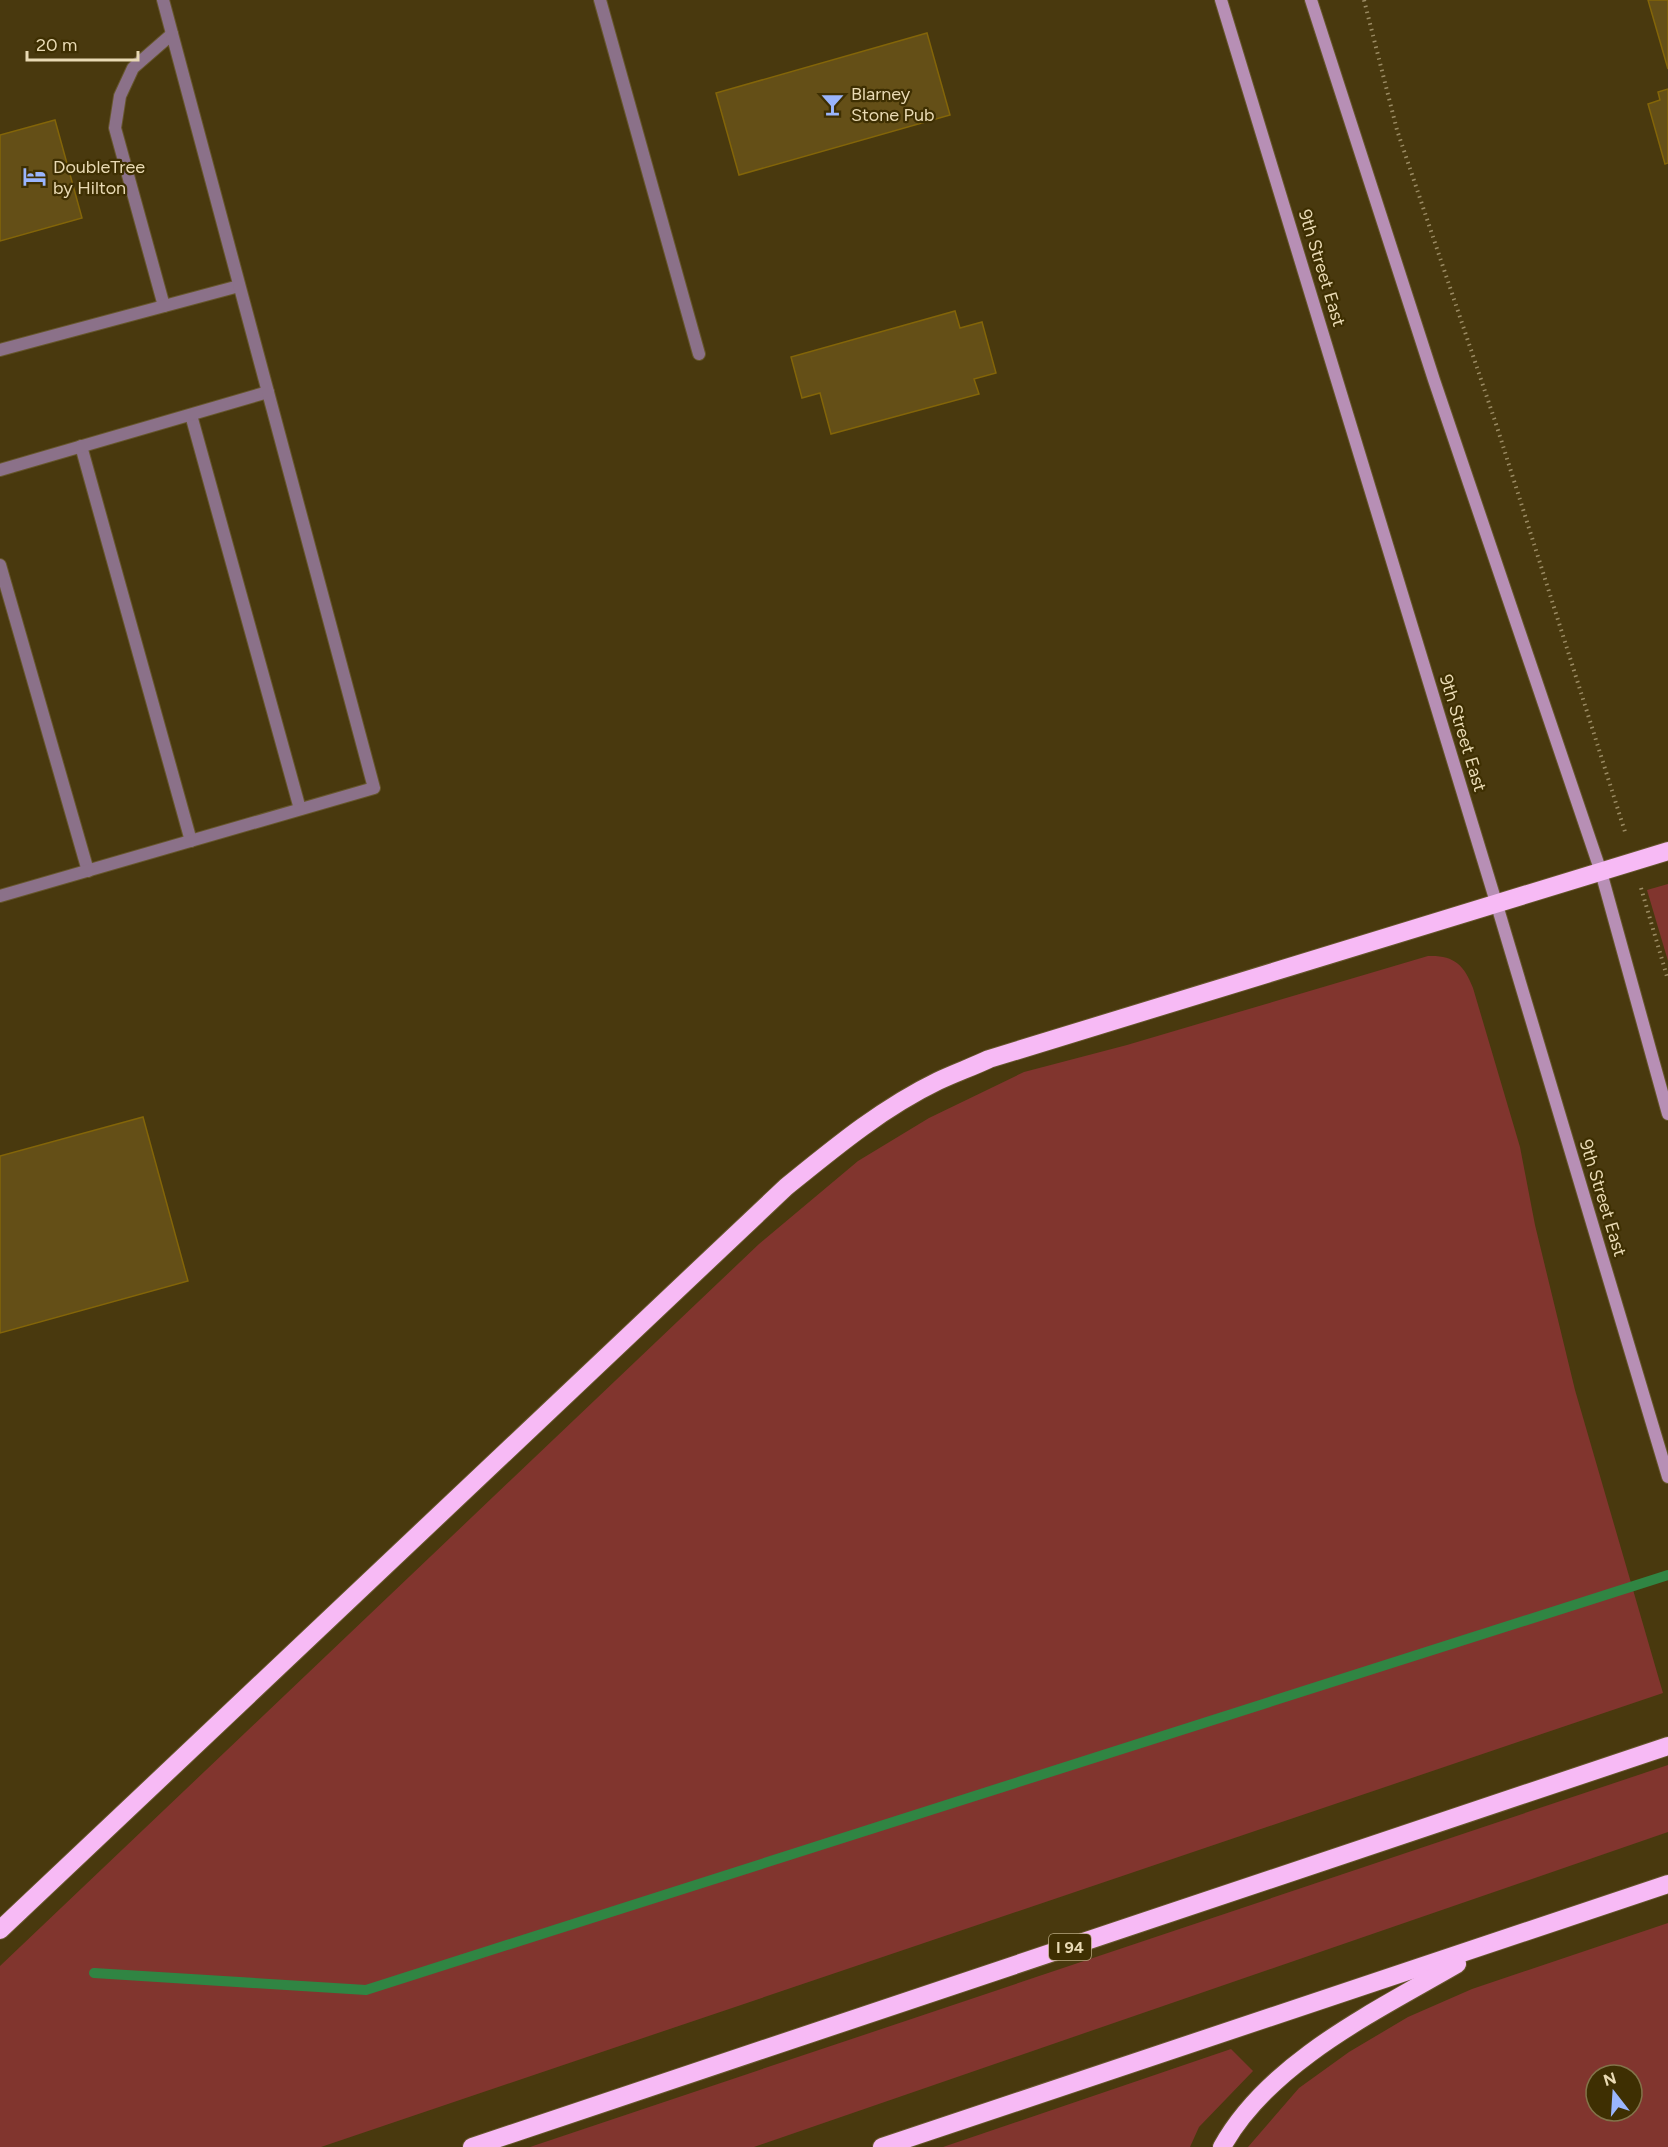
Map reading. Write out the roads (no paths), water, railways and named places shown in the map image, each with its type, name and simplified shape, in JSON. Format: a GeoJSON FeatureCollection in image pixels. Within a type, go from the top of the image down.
{"type":"FeatureCollection","features":[{"type":"Feature","properties":{"kind":"highway"},"geometry":{"type":"LineString","coordinates":[[0,1930],[786,1187],[841,1143],[885,1112],[937,1082],[989,1059],[1668,851]]}},
{"type":"Feature","properties":{"kind":"highway","name":"I 94"},"geometry":{"type":"LineString","coordinates":[[472,2147],[1668,1746]]}},
{"type":"Feature","properties":{"kind":"highway"},"geometry":{"type":"LineString","coordinates":[[882,2147],[1668,1884]]}},
{"type":"Feature","properties":{"kind":"highway"},"geometry":{"type":"LineString","coordinates":[[1222,2147],[1230,2133],[1263,2095],[1299,2061],[1346,2028],[1491,1944]]}},
{"type":"Feature","properties":{"kind":"main road","name":"9th Street East"},"geometry":{"type":"LineString","coordinates":[[1221,0],[1496,902],[1668,1477]]}},
{"type":"Feature","properties":{"kind":"main road"},"geometry":{"type":"LineString","coordinates":[[1311,0],[1434,380],[1601,872],[1668,1114]]}},
{"type":"Feature","properties":{"kind":"lane"},"geometry":{"type":"LineString","coordinates":[[0,896],[374,788],[163,0]]}},
{"type":"Feature","properties":{"kind":"lane"},"geometry":{"type":"LineString","coordinates":[[600,0],[699,354]]}},
{"type":"Feature","properties":{"kind":"lane"},"geometry":{"type":"LineString","coordinates":[[164,306],[115,128],[120,96],[133,68],[172,34]]}},
{"type":"Feature","properties":{"kind":"lane"},"geometry":{"type":"LineString","coordinates":[[0,350],[239,286]]}},
{"type":"Feature","properties":{"kind":"lane"},"geometry":{"type":"LineString","coordinates":[[0,470],[268,392]]}},
{"type":"Feature","properties":{"kind":"lane"},"geometry":{"type":"LineString","coordinates":[[191,415],[300,809]]}},
{"type":"Feature","properties":{"kind":"lane"},"geometry":{"type":"LineString","coordinates":[[81,446],[191,841]]}},
{"type":"Feature","properties":{"kind":"lane"},"geometry":{"type":"LineString","coordinates":[[0,565],[88,871]]}},
{"type":"Feature","properties":{"kind":"waterway"},"geometry":{"type":"LineString","coordinates":[[94,1973],[366,1990],[1668,1575]]}},
{"type":"Feature","properties":{"kind":"place","name":"Blarney Stone Pub"},"geometry":{"type":"Point","coordinates":[833,104]}},
{"type":"Feature","properties":{"kind":"place","name":"DoubleTree by Hilton"},"geometry":{"type":"Point","coordinates":[35,177]}}]}
